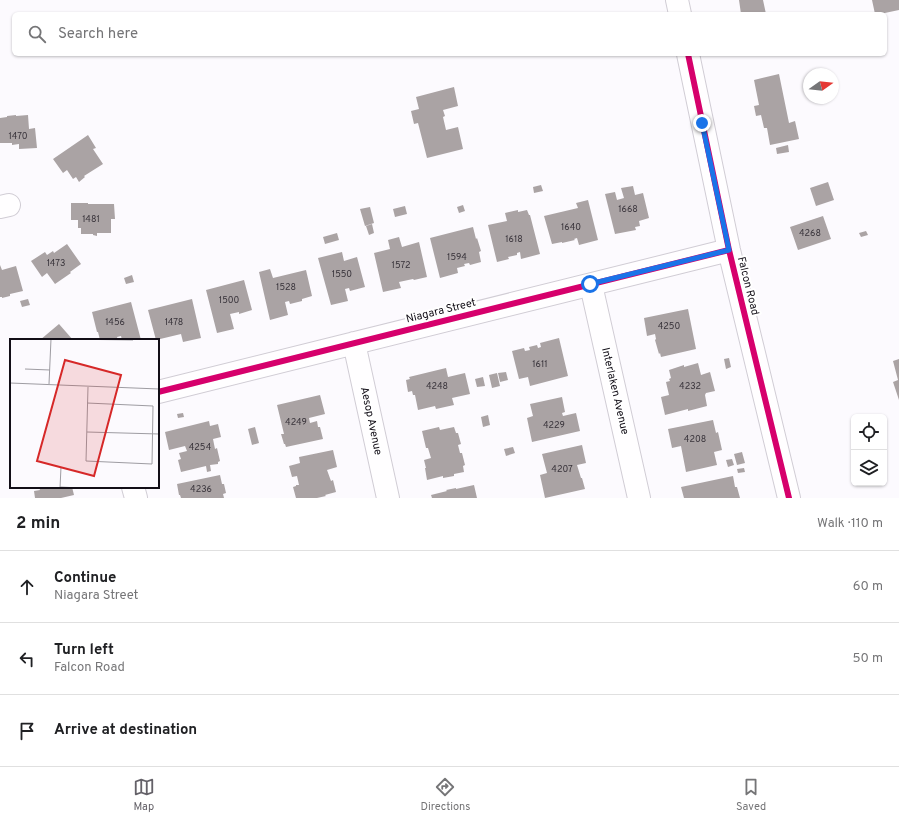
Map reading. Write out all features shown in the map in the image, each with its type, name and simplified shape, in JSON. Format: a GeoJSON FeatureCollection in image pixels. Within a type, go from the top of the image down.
{"type":"FeatureCollection","features":[{"type":"Feature","properties":{"kind":"street"},"geometry":{"type":"LineString","coordinates":[[677,0],[680,12]]}},
{"type":"Feature","properties":{"kind":"street","name":"Falcon Road"},"geometry":{"type":"LineString","coordinates":[[688,56],[729,250],[789,498]]}},
{"type":"Feature","properties":{"kind":"street","name":"Niagara Street"},"geometry":{"type":"LineString","coordinates":[[159,392],[729,250]]}},
{"type":"Feature","properties":{"kind":"street","name":"Interlaken Avenue"},"geometry":{"type":"LineString","coordinates":[[590,284],[639,498]]}},
{"type":"Feature","properties":{"kind":"street","name":"Aesop Avenue"},"geometry":{"type":"LineString","coordinates":[[354,343],[388,498]]}},
{"type":"Feature","properties":{"kind":"street"},"geometry":{"type":"LineString","coordinates":[[133,488],[136,498]]}},
{"type":"Feature","properties":{"kind":"building"},"geometry":{"type":"Polygon","coordinates":[[[739,0],[763,0],[766,12],[741,12],[739,0]]]}},
{"type":"Feature","properties":{"kind":"building"},"geometry":{"type":"Polygon","coordinates":[[[872,0],[899,0],[899,10],[887,13],[875,12],[872,0]]]}},
{"type":"Feature","properties":{"kind":"building"},"geometry":{"type":"Polygon","coordinates":[[[779,74],[789,123],[795,121],[799,139],[770,145],[767,128],[764,128],[761,115],[756,116],[754,106],[759,105],[754,80],[779,74]]]}},
{"type":"Feature","properties":{"kind":"building"},"geometry":{"type":"Polygon","coordinates":[[[454,87],[458,106],[443,110],[445,116],[443,117],[446,130],[458,127],[463,149],[427,158],[418,123],[414,124],[411,111],[419,109],[416,97],[454,87]]]}},
{"type":"Feature","properties":{"kind":"building"},"geometry":{"type":"Polygon","coordinates":[[[16,115],[28,115],[29,129],[35,128],[37,148],[19,149],[19,144],[12,145],[12,143],[0,143],[0,118],[16,115]]]}},
{"type":"Feature","properties":{"kind":"building"},"geometry":{"type":"Polygon","coordinates":[[[88,135],[96,148],[93,149],[103,164],[84,176],[85,177],[79,182],[76,177],[73,179],[67,170],[63,173],[53,159],[88,135]]]}},
{"type":"Feature","properties":{"kind":"building"},"geometry":{"type":"Polygon","coordinates":[[[788,145],[789,152],[777,154],[776,148],[788,145]]]}},
{"type":"Feature","properties":{"kind":"building"},"geometry":{"type":"Polygon","coordinates":[[[828,182],[834,200],[816,206],[810,188],[828,182]]]}},
{"type":"Feature","properties":{"kind":"building"},"geometry":{"type":"Polygon","coordinates":[[[541,185],[543,191],[534,193],[533,187],[541,185]]]}},
{"type":"Feature","properties":{"kind":"building"},"geometry":{"type":"Polygon","coordinates":[[[633,186],[635,195],[643,193],[649,218],[639,221],[640,226],[635,227],[636,230],[615,234],[605,194],[615,192],[617,200],[624,198],[621,188],[633,186]]]}},
{"type":"Feature","properties":{"kind":"building"},"geometry":{"type":"Polygon","coordinates":[[[588,200],[598,240],[579,245],[577,238],[574,239],[575,240],[552,244],[544,216],[578,208],[576,203],[588,200]]]}},
{"type":"Feature","properties":{"kind":"building"},"geometry":{"type":"Polygon","coordinates":[[[71,203],[114,204],[115,219],[111,219],[111,233],[97,233],[97,236],[93,234],[81,234],[81,228],[78,228],[78,220],[71,220],[71,203]]]}},
{"type":"Feature","properties":{"kind":"building"},"geometry":{"type":"Polygon","coordinates":[[[463,205],[465,211],[459,213],[457,207],[463,205]]]}},
{"type":"Feature","properties":{"kind":"building"},"geometry":{"type":"Polygon","coordinates":[[[405,206],[407,214],[395,217],[393,209],[405,206]]]}},
{"type":"Feature","properties":{"kind":"building"},"geometry":{"type":"Polygon","coordinates":[[[370,207],[374,223],[365,226],[360,209],[370,207]]]}},
{"type":"Feature","properties":{"kind":"building"},"geometry":{"type":"Polygon","coordinates":[[[518,210],[518,212],[527,210],[530,215],[540,254],[521,259],[520,252],[517,253],[517,255],[508,257],[509,259],[497,262],[488,225],[507,221],[505,213],[518,210]]]}},
{"type":"Feature","properties":{"kind":"building"},"geometry":{"type":"Polygon","coordinates":[[[823,216],[831,239],[798,250],[790,227],[823,216]]]}},
{"type":"Feature","properties":{"kind":"building"},"geometry":{"type":"Polygon","coordinates":[[[372,224],[374,233],[369,235],[366,226],[372,224]]]}},
{"type":"Feature","properties":{"kind":"building"},"geometry":{"type":"Polygon","coordinates":[[[473,227],[481,251],[479,252],[481,262],[470,265],[469,263],[464,264],[465,266],[457,268],[458,273],[440,278],[430,238],[473,227]]]}},
{"type":"Feature","properties":{"kind":"building"},"geometry":{"type":"Polygon","coordinates":[[[866,231],[868,235],[861,237],[859,233],[866,231]]]}},
{"type":"Feature","properties":{"kind":"building"},"geometry":{"type":"Polygon","coordinates":[[[337,233],[339,240],[325,244],[323,237],[337,233]]]}},
{"type":"Feature","properties":{"kind":"building"},"geometry":{"type":"Polygon","coordinates":[[[399,237],[402,247],[419,242],[427,277],[399,282],[401,288],[383,292],[374,253],[390,249],[388,240],[399,237]]]}},
{"type":"Feature","properties":{"kind":"building"},"geometry":{"type":"Polygon","coordinates":[[[67,244],[81,264],[55,284],[47,273],[42,277],[31,261],[45,252],[47,255],[53,251],[54,253],[67,244]]]}},
{"type":"Feature","properties":{"kind":"building"},"geometry":{"type":"Polygon","coordinates":[[[342,252],[344,261],[357,257],[365,287],[350,291],[349,288],[345,289],[348,301],[331,305],[318,258],[342,252]]]}},
{"type":"Feature","properties":{"kind":"building"},"geometry":{"type":"Polygon","coordinates":[[[0,265],[2,270],[16,266],[23,291],[10,294],[10,296],[0,297],[0,265]]]}},
{"type":"Feature","properties":{"kind":"building"},"geometry":{"type":"Polygon","coordinates":[[[270,269],[273,278],[306,270],[312,296],[302,299],[302,301],[290,304],[289,301],[285,302],[288,315],[270,320],[259,272],[270,269]]]}},
{"type":"Feature","properties":{"kind":"building"},"geometry":{"type":"Polygon","coordinates":[[[132,275],[134,282],[126,284],[124,278],[132,275]]]}},
{"type":"Feature","properties":{"kind":"building"},"geometry":{"type":"Polygon","coordinates":[[[244,280],[252,310],[239,314],[239,312],[230,314],[234,329],[217,333],[206,290],[244,280]]]}},
{"type":"Feature","properties":{"kind":"building"},"geometry":{"type":"Polygon","coordinates":[[[28,299],[30,305],[22,307],[20,301],[28,299]]]}},
{"type":"Feature","properties":{"kind":"building"},"geometry":{"type":"Polygon","coordinates":[[[192,299],[201,338],[183,342],[181,334],[156,339],[148,310],[192,299]]]}},
{"type":"Feature","properties":{"kind":"building"},"geometry":{"type":"Polygon","coordinates":[[[131,302],[141,339],[122,339],[121,336],[117,337],[118,339],[100,339],[92,312],[131,302]]]}},
{"type":"Feature","properties":{"kind":"building"},"geometry":{"type":"Polygon","coordinates":[[[688,309],[696,349],[661,357],[655,340],[655,334],[647,336],[644,318],[688,309]]]}},
{"type":"Feature","properties":{"kind":"building"},"geometry":{"type":"Polygon","coordinates":[[[59,324],[72,339],[41,339],[59,324]]]}},
{"type":"Feature","properties":{"kind":"building"},"geometry":{"type":"Polygon","coordinates":[[[559,338],[568,376],[530,386],[528,377],[519,379],[512,351],[524,348],[525,351],[530,350],[529,347],[537,345],[538,348],[541,347],[540,343],[559,338]]]}},
{"type":"Feature","properties":{"kind":"building"},"geometry":{"type":"Polygon","coordinates":[[[729,358],[731,367],[726,369],[724,359],[729,358]]]}},
{"type":"Feature","properties":{"kind":"building"},"geometry":{"type":"Polygon","coordinates":[[[899,359],[899,400],[893,382],[898,380],[893,361],[899,359]]]}},
{"type":"Feature","properties":{"kind":"building"},"geometry":{"type":"Polygon","coordinates":[[[698,363],[701,375],[710,372],[715,391],[706,393],[707,406],[665,415],[661,397],[669,395],[666,382],[670,381],[669,379],[671,378],[669,370],[684,365],[684,367],[698,363]]]}},
{"type":"Feature","properties":{"kind":"building"},"geometry":{"type":"Polygon","coordinates":[[[446,368],[448,377],[465,373],[470,394],[452,398],[454,405],[436,409],[435,406],[418,410],[415,395],[413,395],[412,391],[408,392],[406,380],[410,379],[409,377],[446,368]]]}},
{"type":"Feature","properties":{"kind":"building"},"geometry":{"type":"Polygon","coordinates":[[[506,372],[508,380],[500,382],[498,373],[506,372]]]}},
{"type":"Feature","properties":{"kind":"building"},"geometry":{"type":"Polygon","coordinates":[[[497,373],[500,386],[492,388],[489,375],[497,373]]]}},
{"type":"Feature","properties":{"kind":"building"},"geometry":{"type":"Polygon","coordinates":[[[483,377],[485,386],[477,387],[475,379],[483,377]]]}},
{"type":"Feature","properties":{"kind":"building"},"geometry":{"type":"Polygon","coordinates":[[[320,395],[325,414],[309,418],[310,423],[317,421],[323,439],[286,447],[281,434],[284,434],[277,405],[320,395]]]}},
{"type":"Feature","properties":{"kind":"building"},"geometry":{"type":"Polygon","coordinates":[[[562,397],[565,412],[562,413],[563,416],[576,413],[580,431],[532,442],[527,418],[533,416],[530,404],[562,397]]]}},
{"type":"Feature","properties":{"kind":"building"},"geometry":{"type":"Polygon","coordinates":[[[183,413],[184,417],[178,418],[177,414],[183,413]]]}},
{"type":"Feature","properties":{"kind":"building"},"geometry":{"type":"Polygon","coordinates":[[[488,415],[490,425],[483,427],[481,417],[488,415]]]}},
{"type":"Feature","properties":{"kind":"building"},"geometry":{"type":"Polygon","coordinates":[[[713,420],[716,433],[718,432],[722,450],[714,452],[717,465],[686,472],[681,446],[672,448],[668,429],[713,420]]]}},
{"type":"Feature","properties":{"kind":"building"},"geometry":{"type":"Polygon","coordinates":[[[209,421],[210,426],[218,424],[221,437],[213,439],[220,461],[218,464],[210,465],[211,471],[207,472],[206,466],[181,472],[178,460],[181,459],[179,453],[187,451],[185,446],[169,450],[165,432],[209,421]]]}},
{"type":"Feature","properties":{"kind":"building"},"geometry":{"type":"Polygon","coordinates":[[[255,427],[259,443],[252,445],[248,429],[255,427]]]}},
{"type":"Feature","properties":{"kind":"building"},"geometry":{"type":"Polygon","coordinates":[[[439,427],[440,430],[454,427],[456,433],[458,433],[461,444],[458,445],[465,465],[463,466],[464,472],[454,474],[454,476],[443,478],[443,476],[427,480],[424,460],[431,458],[428,448],[426,448],[422,431],[439,427]]]}},
{"type":"Feature","properties":{"kind":"building"},"geometry":{"type":"Polygon","coordinates":[[[582,445],[586,463],[577,465],[585,489],[545,498],[540,475],[547,473],[542,454],[582,445]]]}},
{"type":"Feature","properties":{"kind":"building"},"geometry":{"type":"Polygon","coordinates":[[[513,447],[515,453],[506,456],[504,449],[513,447]]]}},
{"type":"Feature","properties":{"kind":"building"},"geometry":{"type":"Polygon","coordinates":[[[333,450],[337,467],[327,470],[331,481],[333,480],[336,492],[317,498],[296,498],[293,487],[299,485],[297,476],[292,477],[289,466],[300,463],[299,457],[333,450]]]}},
{"type":"Feature","properties":{"kind":"building"},"geometry":{"type":"Polygon","coordinates":[[[742,452],[745,463],[737,465],[734,454],[742,452]]]}},
{"type":"Feature","properties":{"kind":"building"},"geometry":{"type":"Polygon","coordinates":[[[732,459],[734,465],[728,467],[726,460],[732,459]]]}},
{"type":"Feature","properties":{"kind":"building"},"geometry":{"type":"Polygon","coordinates":[[[744,468],[745,472],[738,473],[737,469],[744,468]]]}},
{"type":"Feature","properties":{"kind":"building"},"geometry":{"type":"Polygon","coordinates":[[[220,475],[226,493],[223,494],[224,498],[181,498],[179,495],[177,484],[220,475]]]}},
{"type":"Feature","properties":{"kind":"building"},"geometry":{"type":"Polygon","coordinates":[[[733,476],[735,487],[737,487],[740,498],[684,498],[681,487],[733,476]]]}},
{"type":"Feature","properties":{"kind":"building"},"geometry":{"type":"Polygon","coordinates":[[[474,485],[477,498],[432,498],[431,495],[447,491],[446,490],[474,485]]]}},
{"type":"Feature","properties":{"kind":"building"},"geometry":{"type":"Polygon","coordinates":[[[39,488],[72,488],[74,495],[61,498],[35,498],[34,491],[40,490],[39,488]]]}},
{"type":"Feature","properties":{"kind":"cycle path"},"geometry":{"type":"LineString","coordinates":[[688,56],[729,250],[789,498]]}},
{"type":"Feature","properties":{"kind":"cycle path"},"geometry":{"type":"LineString","coordinates":[[159,392],[729,250]]}},
{"type":"Feature","properties":{"kind":"route"},"geometry":{"type":"LineString","coordinates":[[590,284],[729,250],[702,123]]}}]}
